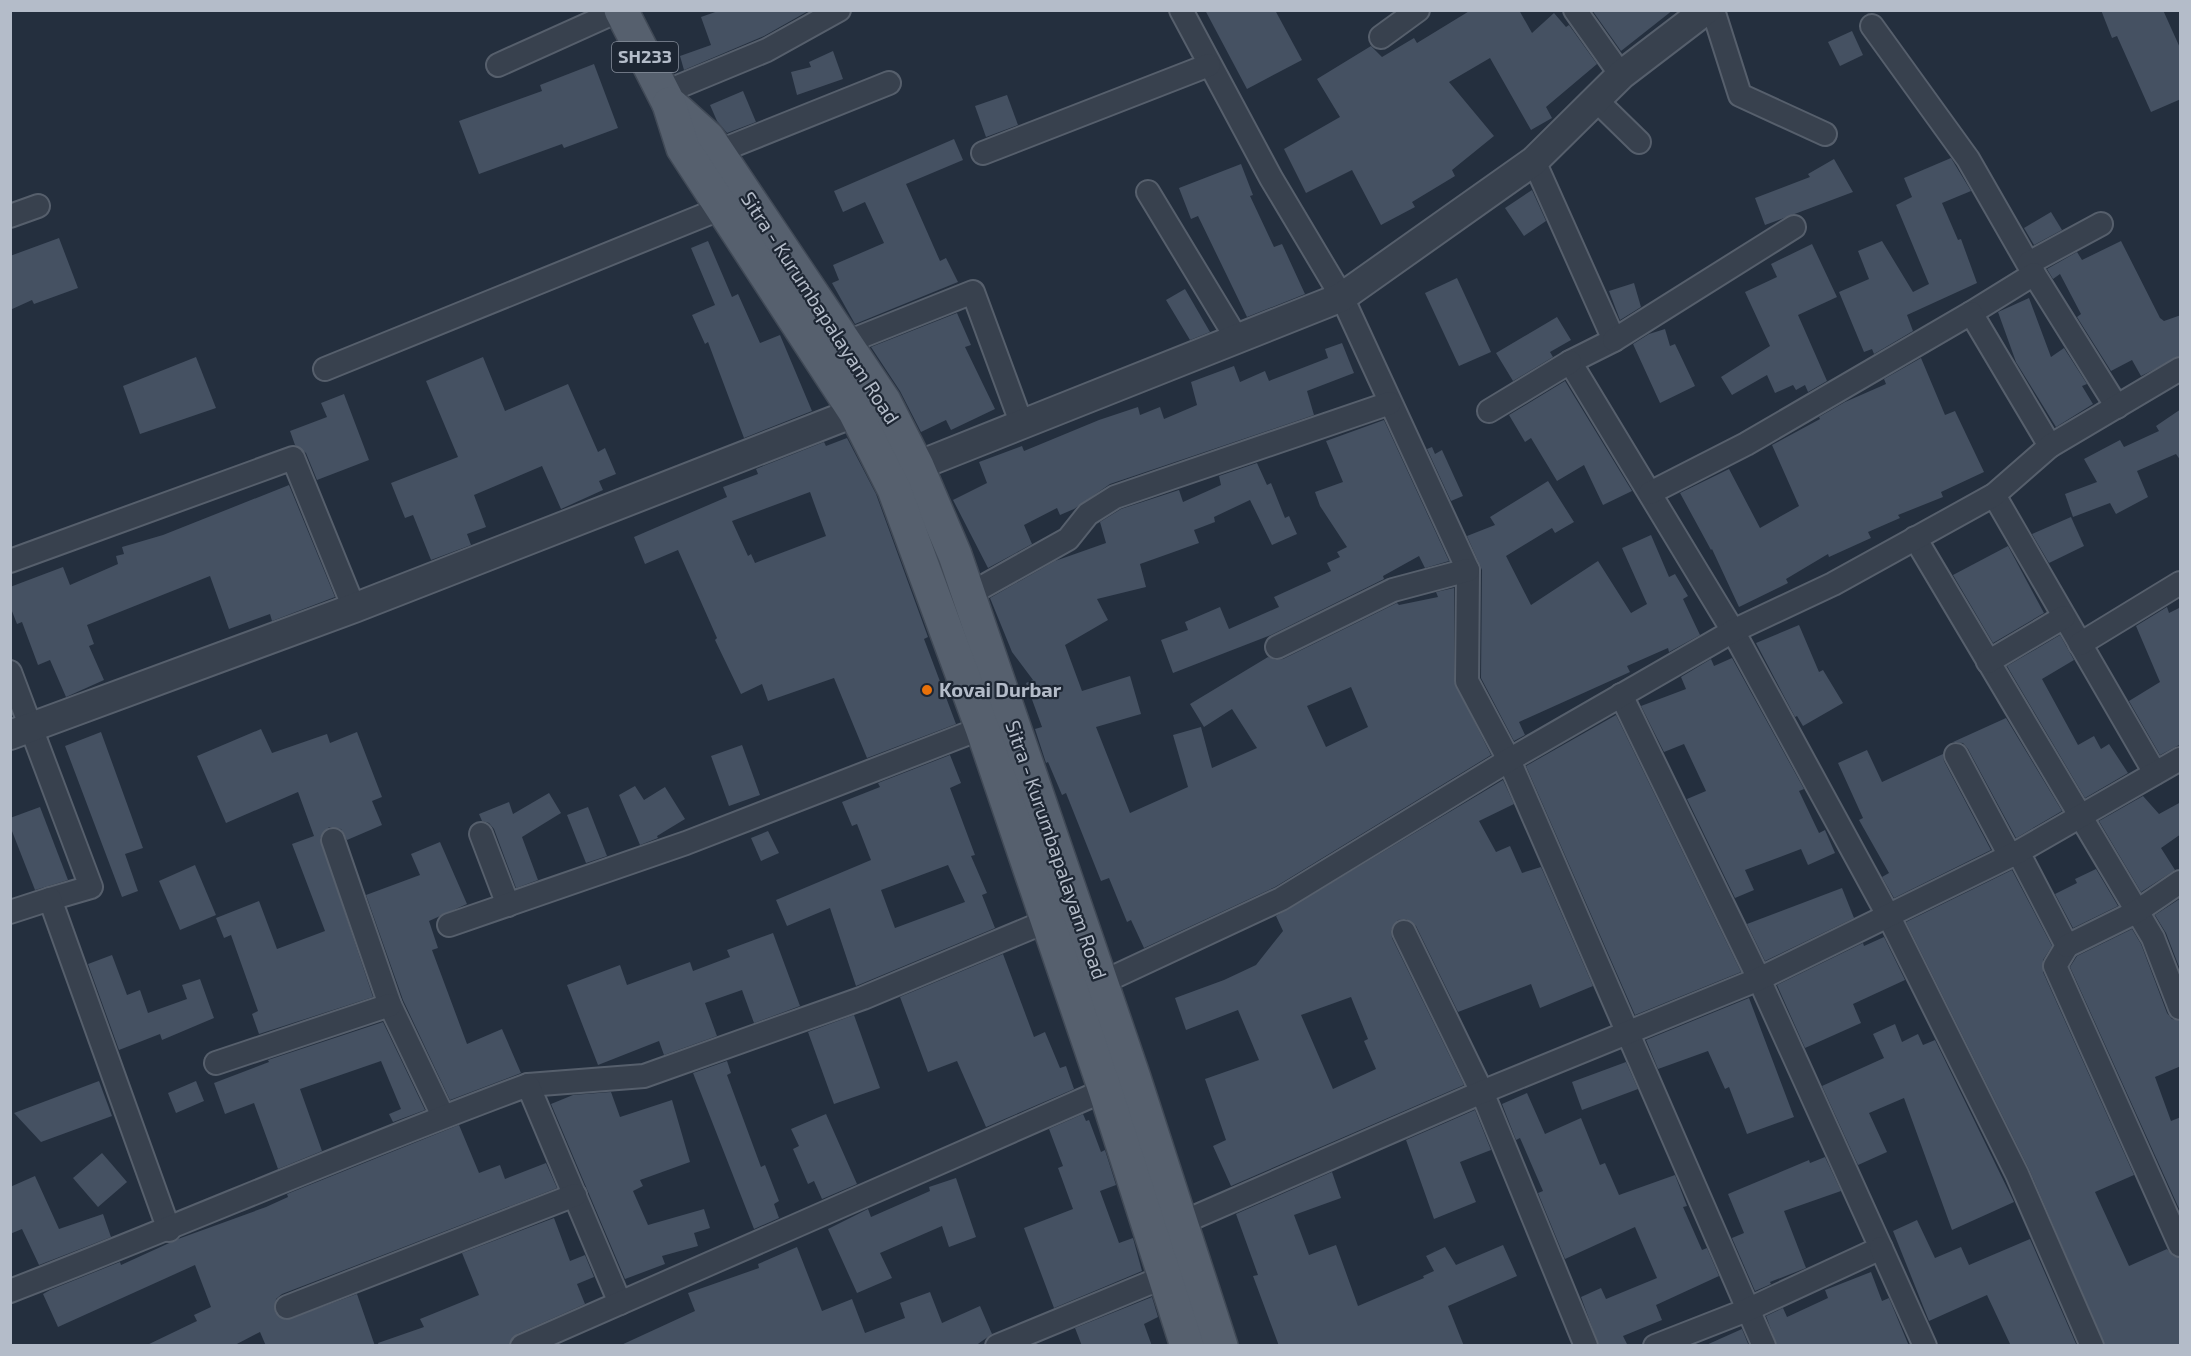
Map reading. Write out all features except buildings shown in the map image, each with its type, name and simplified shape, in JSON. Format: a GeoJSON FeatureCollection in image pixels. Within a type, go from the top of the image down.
{"type":"FeatureCollection","features":[{"type":"Feature","properties":{"kind":"main road","name":"Sitra - Kurumbapalayam Road"},"geometry":{"type":"LineString","coordinates":[[620,10],[666,98],[708,138],[845,343],[870,406],[917,466],[955,555],[1101,983],[1221,1346]]}},
{"type":"Feature","properties":{"kind":"main road"},"geometry":{"type":"LineString","coordinates":[[666,98],[683,148],[722,208],[870,406],[894,489],[982,728],[1105,1090],[1186,1346]]}},
{"type":"Feature","properties":{"kind":"street"},"geometry":{"type":"LineString","coordinates":[[498,65],[620,10]]}},
{"type":"Feature","properties":{"kind":"street"},"geometry":{"type":"LineString","coordinates":[[666,98],[767,50],[839,10]]}},
{"type":"Feature","properties":{"kind":"street"},"geometry":{"type":"LineString","coordinates":[[1181,10],[1271,178],[1342,297],[1468,570],[1467,681],[1509,759],[1764,1346]]}},
{"type":"Feature","properties":{"kind":"street"},"geometry":{"type":"LineString","coordinates":[[1381,37],[1418,10]]}},
{"type":"Feature","properties":{"kind":"street"},"geometry":{"type":"LineString","coordinates":[[1575,10],[1621,75]]}},
{"type":"Feature","properties":{"kind":"street"},"geometry":{"type":"LineString","coordinates":[[917,466],[1342,297],[1534,161],[1621,75],[1706,10]]}},
{"type":"Feature","properties":{"kind":"street"},"geometry":{"type":"LineString","coordinates":[[1713,10],[1740,95],[1825,134]]}},
{"type":"Feature","properties":{"kind":"street"},"geometry":{"type":"LineString","coordinates":[[1872,26],[1968,159],[2116,407]]}},
{"type":"Feature","properties":{"kind":"street"},"geometry":{"type":"LineString","coordinates":[[983,153],[1209,65]]}},
{"type":"Feature","properties":{"kind":"street"},"geometry":{"type":"LineString","coordinates":[[717,152],[889,83]]}},
{"type":"Feature","properties":{"kind":"street"},"geometry":{"type":"LineString","coordinates":[[1596,100],[1639,142]]}},
{"type":"Feature","properties":{"kind":"street"},"geometry":{"type":"LineString","coordinates":[[1534,161],[1614,340]]}},
{"type":"Feature","properties":{"kind":"street"},"geometry":{"type":"LineString","coordinates":[[1148,192],[1237,339]]}},
{"type":"Feature","properties":{"kind":"street"},"geometry":{"type":"LineString","coordinates":[[10,216],[38,206]]}},
{"type":"Feature","properties":{"kind":"street"},"geometry":{"type":"LineString","coordinates":[[325,369],[722,208]]}},
{"type":"Feature","properties":{"kind":"street"},"geometry":{"type":"LineString","coordinates":[[1650,493],[1746,444],[1971,313],[2032,269],[2101,224]]}},
{"type":"Feature","properties":{"kind":"street"},"geometry":{"type":"LineString","coordinates":[[1489,411],[1570,362],[1614,340],[1794,227]]}},
{"type":"Feature","properties":{"kind":"street"},"geometry":{"type":"LineString","coordinates":[[845,343],[973,292],[1022,425]]}},
{"type":"Feature","properties":{"kind":"street"},"geometry":{"type":"LineString","coordinates":[[1971,313],[2050,446]]}},
{"type":"Feature","properties":{"kind":"street"},"geometry":{"type":"LineString","coordinates":[[1570,362],[1733,631],[1889,917],[2017,1174],[2092,1346]]}},
{"type":"Feature","properties":{"kind":"street"},"geometry":{"type":"LineString","coordinates":[[1101,983],[1281,899],[1509,759],[1733,631],[1833,584],[1994,495],[2050,446],[2181,369]]}},
{"type":"Feature","properties":{"kind":"street"},"geometry":{"type":"LineString","coordinates":[[968,595],[1068,539],[1088,514],[1115,497],[1390,403]]}},
{"type":"Feature","properties":{"kind":"street"},"geometry":{"type":"LineString","coordinates":[[21,731],[354,608],[870,406]]}},
{"type":"Feature","properties":{"kind":"street"},"geometry":{"type":"LineString","coordinates":[[10,561],[293,458],[354,608]]}},
{"type":"Feature","properties":{"kind":"street"},"geometry":{"type":"LineString","coordinates":[[1994,495],[2155,773]]}},
{"type":"Feature","properties":{"kind":"street"},"geometry":{"type":"LineString","coordinates":[[1915,538],[2153,938],[2180,1005]]}},
{"type":"Feature","properties":{"kind":"street"},"geometry":{"type":"LineString","coordinates":[[1277,647],[1393,590],[1468,570]]}},
{"type":"Feature","properties":{"kind":"street"},"geometry":{"type":"LineString","coordinates":[[2080,644],[2181,583]]}},
{"type":"Feature","properties":{"kind":"street"},"geometry":{"type":"LineString","coordinates":[[1988,662],[2064,617]]}},
{"type":"Feature","properties":{"kind":"street"},"geometry":{"type":"LineString","coordinates":[[10,672],[21,731],[91,887],[10,912]]}},
{"type":"Feature","properties":{"kind":"street"},"geometry":{"type":"LineString","coordinates":[[1621,695],[1759,979],[1925,1346]]}},
{"type":"Feature","properties":{"kind":"street"},"geometry":{"type":"LineString","coordinates":[[449,925],[687,843],[982,728]]}},
{"type":"Feature","properties":{"kind":"street"},"geometry":{"type":"LineString","coordinates":[[1956,754],[2067,946]]}},
{"type":"Feature","properties":{"kind":"street"},"geometry":{"type":"LineString","coordinates":[[1181,1223],[1482,1092],[1759,979],[2014,854],[2081,818],[2181,759]]}},
{"type":"Feature","properties":{"kind":"street"},"geometry":{"type":"LineString","coordinates":[[481,834],[508,905]]}},
{"type":"Feature","properties":{"kind":"street"},"geometry":{"type":"LineString","coordinates":[[333,840],[390,1005],[443,1116]]}},
{"type":"Feature","properties":{"kind":"street"},"geometry":{"type":"LineString","coordinates":[[2181,882],[2136,912],[2067,946],[2055,966],[2181,1245]]}},
{"type":"Feature","properties":{"kind":"street"},"geometry":{"type":"LineString","coordinates":[[50,899],[169,1230]]}},
{"type":"Feature","properties":{"kind":"street"},"geometry":{"type":"LineString","coordinates":[[10,1291],[169,1230],[443,1116],[528,1085],[644,1076],[863,998],[1047,921]]}},
{"type":"Feature","properties":{"kind":"street"},"geometry":{"type":"LineString","coordinates":[[1404,932],[1482,1092],[1586,1346]]}},
{"type":"Feature","properties":{"kind":"street"},"geometry":{"type":"LineString","coordinates":[[216,1063],[390,1005]]}},
{"type":"Feature","properties":{"kind":"street"},"geometry":{"type":"LineString","coordinates":[[528,1085],[620,1303]]}},
{"type":"Feature","properties":{"kind":"street"},"geometry":{"type":"LineString","coordinates":[[522,1346],[1105,1090]]}},
{"type":"Feature","properties":{"kind":"street"},"geometry":{"type":"LineString","coordinates":[[287,1307],[575,1195]]}},
{"type":"Feature","properties":{"kind":"street"},"geometry":{"type":"LineString","coordinates":[[1655,1346],[1747,1310],[1881,1248]]}},
{"type":"Feature","properties":{"kind":"street"},"geometry":{"type":"LineString","coordinates":[[997,1346],[1164,1276]]}},
{"type":"Feature","properties":{"kind":"place","name":"Kovai Durbar"},"geometry":{"type":"Point","coordinates":[927,690]}}]}
